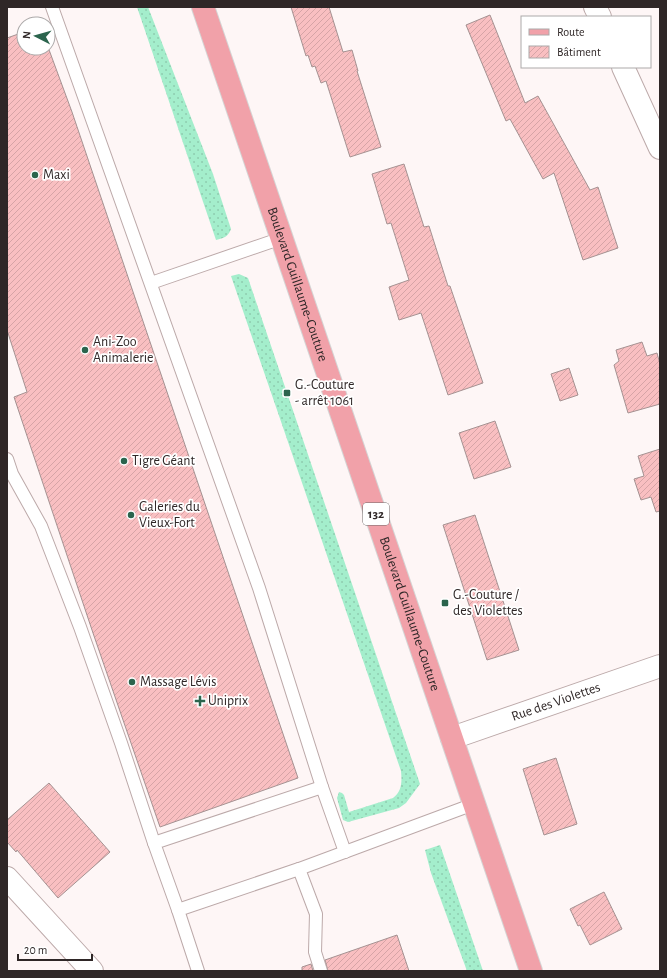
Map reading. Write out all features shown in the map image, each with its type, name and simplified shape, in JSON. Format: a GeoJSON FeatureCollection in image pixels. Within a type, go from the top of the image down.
{"type":"FeatureCollection","features":[{"type":"Feature","properties":{"kind":"main road","name":"Boulevard Guillaume-Couture"},"geometry":{"type":"LineString","coordinates":[[203,7],[531,971]]}},
{"type":"Feature","properties":{"kind":"street"},"geometry":{"type":"LineString","coordinates":[[595,7],[600,16]]}},
{"type":"Feature","properties":{"kind":"street"},"geometry":{"type":"LineString","coordinates":[[623,68],[660,148]]}},
{"type":"Feature","properties":{"kind":"street","name":"Rue des Violettes"},"geometry":{"type":"LineString","coordinates":[[452,738],[660,666]]}},
{"type":"Feature","properties":{"kind":"street"},"geometry":{"type":"LineString","coordinates":[[7,878],[92,971]]}},
{"type":"Feature","properties":{"kind":"lane"},"geometry":{"type":"LineString","coordinates":[[52,7],[259,588],[322,787],[345,852]]}},
{"type":"Feature","properties":{"kind":"lane"},"geometry":{"type":"LineString","coordinates":[[151,283],[282,238]]}},
{"type":"Feature","properties":{"kind":"lane"},"geometry":{"type":"LineString","coordinates":[[7,459],[12,474],[41,526],[80,627],[198,971]]}},
{"type":"Feature","properties":{"kind":"lane"},"geometry":{"type":"LineString","coordinates":[[154,843],[322,787]]}},
{"type":"Feature","properties":{"kind":"lane"},"geometry":{"type":"LineString","coordinates":[[178,910],[299,869],[474,804]]}},
{"type":"Feature","properties":{"kind":"lane"},"geometry":{"type":"LineString","coordinates":[[299,869],[316,914],[315,952],[321,971]]}},
{"type":"Feature","properties":{"kind":"green space"},"geometry":{"type":"Polygon","coordinates":[[[137,7],[148,7],[213,174],[231,229],[225,237],[221,239],[216,240],[137,7]]]}},
{"type":"Feature","properties":{"kind":"green space"},"geometry":{"type":"Polygon","coordinates":[[[239,274],[248,278],[420,784],[406,803],[399,808],[348,822],[343,820],[337,798],[339,792],[344,795],[349,812],[393,798],[401,786],[401,771],[231,276],[239,274]]]}},
{"type":"Feature","properties":{"kind":"green space"},"geometry":{"type":"Polygon","coordinates":[[[440,845],[483,971],[467,971],[431,873],[425,850],[440,845]]]}},
{"type":"Feature","properties":{"kind":"building"},"geometry":{"type":"Polygon","coordinates":[[[291,7],[329,7],[343,52],[352,50],[357,71],[381,147],[350,157],[326,81],[321,83],[315,66],[312,67],[308,55],[306,56],[291,7]]]}},
{"type":"Feature","properties":{"kind":"building"},"geometry":{"type":"Polygon","coordinates":[[[490,15],[525,103],[538,96],[590,190],[598,187],[618,248],[583,260],[554,173],[543,179],[510,119],[506,121],[466,25],[490,15]]]}},
{"type":"Feature","properties":{"kind":"building","name":"Galeries du Vieux-Fort"},"geometry":{"type":"Polygon","coordinates":[[[16,35],[16,56],[51,56],[72,112],[298,778],[160,827],[14,397],[27,392],[7,330],[7,38],[16,35]]]}},
{"type":"Feature","properties":{"kind":"building"},"geometry":{"type":"Polygon","coordinates":[[[404,164],[424,227],[429,226],[448,286],[450,286],[483,383],[448,395],[421,313],[399,320],[389,287],[409,280],[391,223],[387,224],[372,174],[404,164]]]}},
{"type":"Feature","properties":{"kind":"building"},"geometry":{"type":"Polygon","coordinates":[[[642,342],[647,356],[657,353],[660,364],[660,404],[628,413],[614,365],[619,361],[616,350],[642,342]]]}},
{"type":"Feature","properties":{"kind":"building"},"geometry":{"type":"Polygon","coordinates":[[[569,368],[578,395],[560,401],[551,374],[569,368]]]}},
{"type":"Feature","properties":{"kind":"building"},"geometry":{"type":"Polygon","coordinates":[[[495,421],[511,467],[474,479],[459,433],[495,421]]]}},
{"type":"Feature","properties":{"kind":"building"},"geometry":{"type":"Polygon","coordinates":[[[660,449],[660,511],[656,512],[651,497],[641,500],[634,479],[644,476],[638,456],[660,449]]]}},
{"type":"Feature","properties":{"kind":"building"},"geometry":{"type":"Polygon","coordinates":[[[475,515],[519,650],[487,660],[443,525],[475,515]]]}},
{"type":"Feature","properties":{"kind":"building"},"geometry":{"type":"Polygon","coordinates":[[[556,758],[577,824],[544,835],[523,769],[556,758]]]}},
{"type":"Feature","properties":{"kind":"building"},"geometry":{"type":"Polygon","coordinates":[[[49,783],[110,852],[58,898],[17,850],[16,852],[7,842],[7,820],[49,783]]]}},
{"type":"Feature","properties":{"kind":"building"},"geometry":{"type":"Polygon","coordinates":[[[604,892],[622,929],[590,945],[580,925],[578,926],[570,909],[604,892]]]}},
{"type":"Feature","properties":{"kind":"building"},"geometry":{"type":"Polygon","coordinates":[[[397,935],[409,971],[328,971],[325,960],[397,935]]]}},
{"type":"Feature","properties":{"kind":"building"},"geometry":{"type":"Polygon","coordinates":[[[311,964],[313,971],[302,971],[302,967],[311,964]]]}},
{"type":"Feature","properties":{"kind":"place","name":"Maxi"},"geometry":{"type":"Point","coordinates":[35,175]}},
{"type":"Feature","properties":{"kind":"place","name":"Ani-Zoo Animalerie"},"geometry":{"type":"Point","coordinates":[85,350]}},
{"type":"Feature","properties":{"kind":"place","name":"G.-Couture - arrêt 1061"},"geometry":{"type":"Point","coordinates":[287,393]}},
{"type":"Feature","properties":{"kind":"place","name":"Tigre Géant"},"geometry":{"type":"Point","coordinates":[124,461]}},
{"type":"Feature","properties":{"kind":"place","name":"Galeries du Vieux-Fort"},"geometry":{"type":"Point","coordinates":[131,515]}},
{"type":"Feature","properties":{"kind":"place","name":"G.-Couture / des Violettes"},"geometry":{"type":"Point","coordinates":[445,603]}},
{"type":"Feature","properties":{"kind":"place","name":"Massage Lévis"},"geometry":{"type":"Point","coordinates":[132,682]}},
{"type":"Feature","properties":{"kind":"place","name":"Uniprix"},"geometry":{"type":"Point","coordinates":[200,701]}}]}
